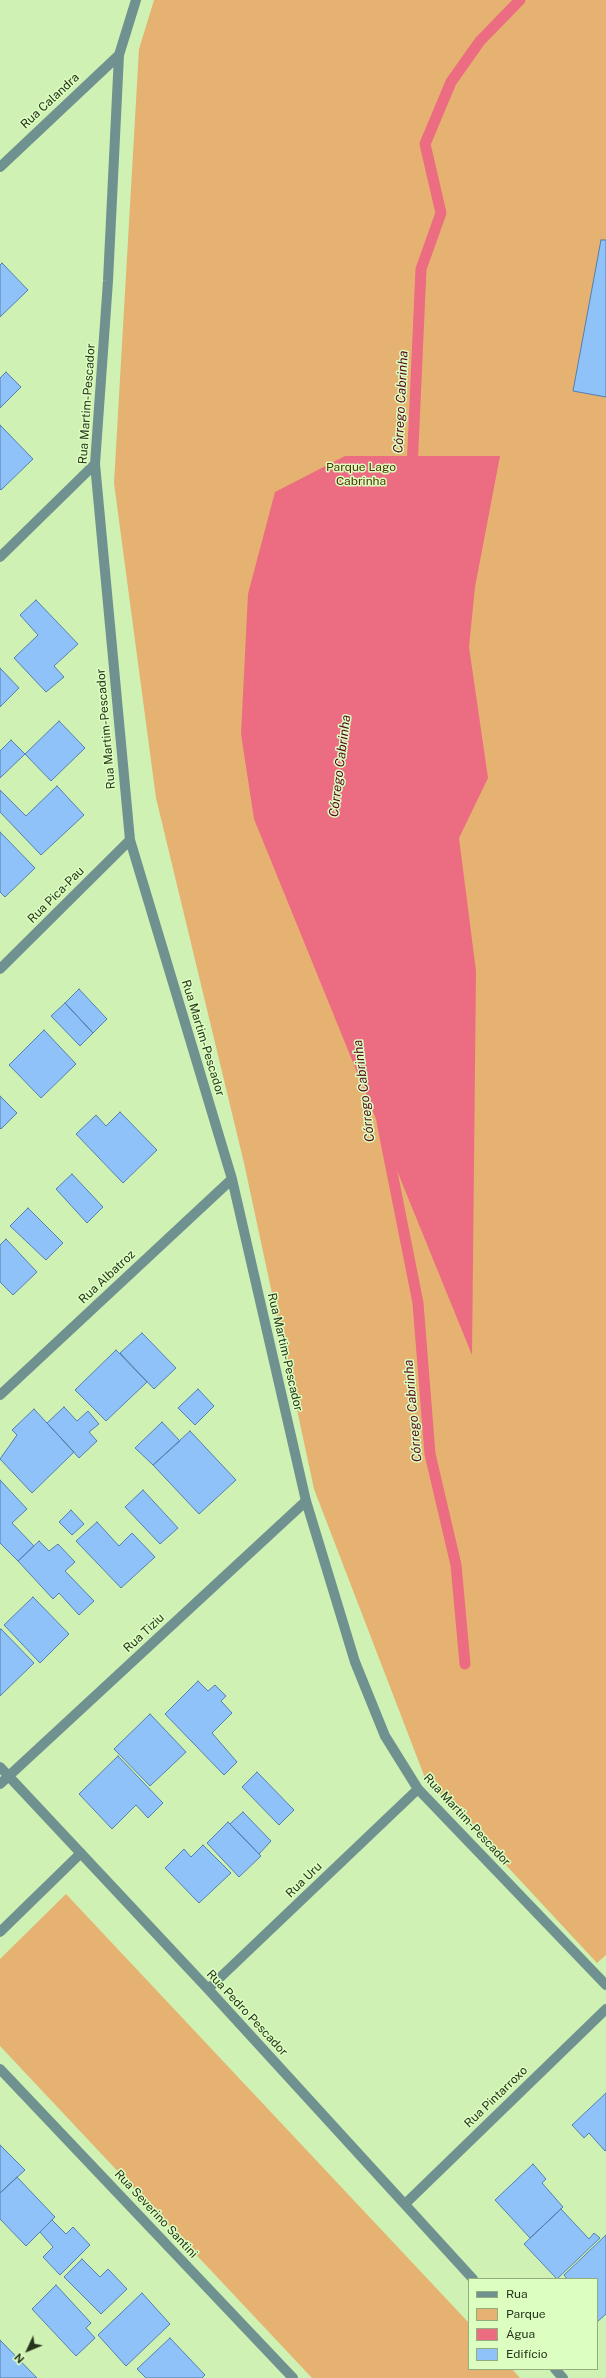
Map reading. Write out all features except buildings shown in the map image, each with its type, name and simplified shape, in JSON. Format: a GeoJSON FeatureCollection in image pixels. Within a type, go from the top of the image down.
{"type":"FeatureCollection","features":[{"type":"Feature","properties":{"kind":"street","name":"Rua Martim-Pescador"},"geometry":{"type":"LineString","coordinates":[[136,0],[119,55],[108,281],[94,464],[130,840],[232,1179],[306,1501],[355,1662],[386,1736],[418,1789],[606,1985]]}},
{"type":"Feature","properties":{"kind":"street","name":"Rua Calandra"},"geometry":{"type":"LineString","coordinates":[[0,167],[119,55]]}},
{"type":"Feature","properties":{"kind":"street"},"geometry":{"type":"LineString","coordinates":[[0,557],[94,464]]}},
{"type":"Feature","properties":{"kind":"street","name":"Rua Pica-Pau"},"geometry":{"type":"LineString","coordinates":[[0,969],[130,840]]}},
{"type":"Feature","properties":{"kind":"street","name":"Rua Albatroz"},"geometry":{"type":"LineString","coordinates":[[0,1395],[232,1179]]}},
{"type":"Feature","properties":{"kind":"street","name":"Rua Tiziu"},"geometry":{"type":"LineString","coordinates":[[0,1784],[306,1501]]}},
{"type":"Feature","properties":{"kind":"street","name":"Rua Pedro Pescador"},"geometry":{"type":"LineString","coordinates":[[0,1767],[208,1989],[472,2278]]}},
{"type":"Feature","properties":{"kind":"street","name":"Rua Uru"},"geometry":{"type":"LineString","coordinates":[[208,1989],[418,1789]]}},
{"type":"Feature","properties":{"kind":"street"},"geometry":{"type":"LineString","coordinates":[[0,1932],[81,1853]]}},
{"type":"Feature","properties":{"kind":"street","name":"Rua Pintarroxo"},"geometry":{"type":"LineString","coordinates":[[405,2204],[606,2009]]}},
{"type":"Feature","properties":{"kind":"street","name":"Rua Severino Santini"},"geometry":{"type":"LineString","coordinates":[[0,2069],[293,2378]]}},
{"type":"Feature","properties":{"kind":"street"},"geometry":{"type":"LineString","coordinates":[[556,2370],[563,2378]]}},
{"type":"Feature","properties":{"kind":"green space","name":"Parque Lago Cabrinha"},"geometry":{"type":"Polygon","coordinates":[[[154,0],[606,0],[606,1955],[597,1963],[425,1778],[314,1489],[244,1163],[156,798],[114,483],[139,49],[154,0]]]}},
{"type":"Feature","properties":{"kind":"green space"},"geometry":{"type":"Polygon","coordinates":[[[66,1894],[468,2322],[468,2370],[513,2370],[520,2378],[312,2378],[0,2046],[0,1959],[66,1894]]]}},
{"type":"Feature","properties":{"kind":"water"},"geometry":{"type":"Polygon","coordinates":[[[345,456],[500,456],[475,587],[469,647],[488,778],[459,838],[476,971],[472,1355],[254,819],[241,734],[248,594],[275,492],[345,456]]]}},
{"type":"Feature","properties":{"kind":"waterway","name":"Córrego Cabrinha"},"geometry":{"type":"LineString","coordinates":[[412,470],[421,269],[441,213],[425,144],[451,82],[480,41],[520,0]]}},
{"type":"Feature","properties":{"kind":"waterway","name":"Córrego Cabrinha"},"geometry":{"type":"LineString","coordinates":[[382,1122],[418,1303],[430,1454],[456,1565],[465,1664]]}}]}
